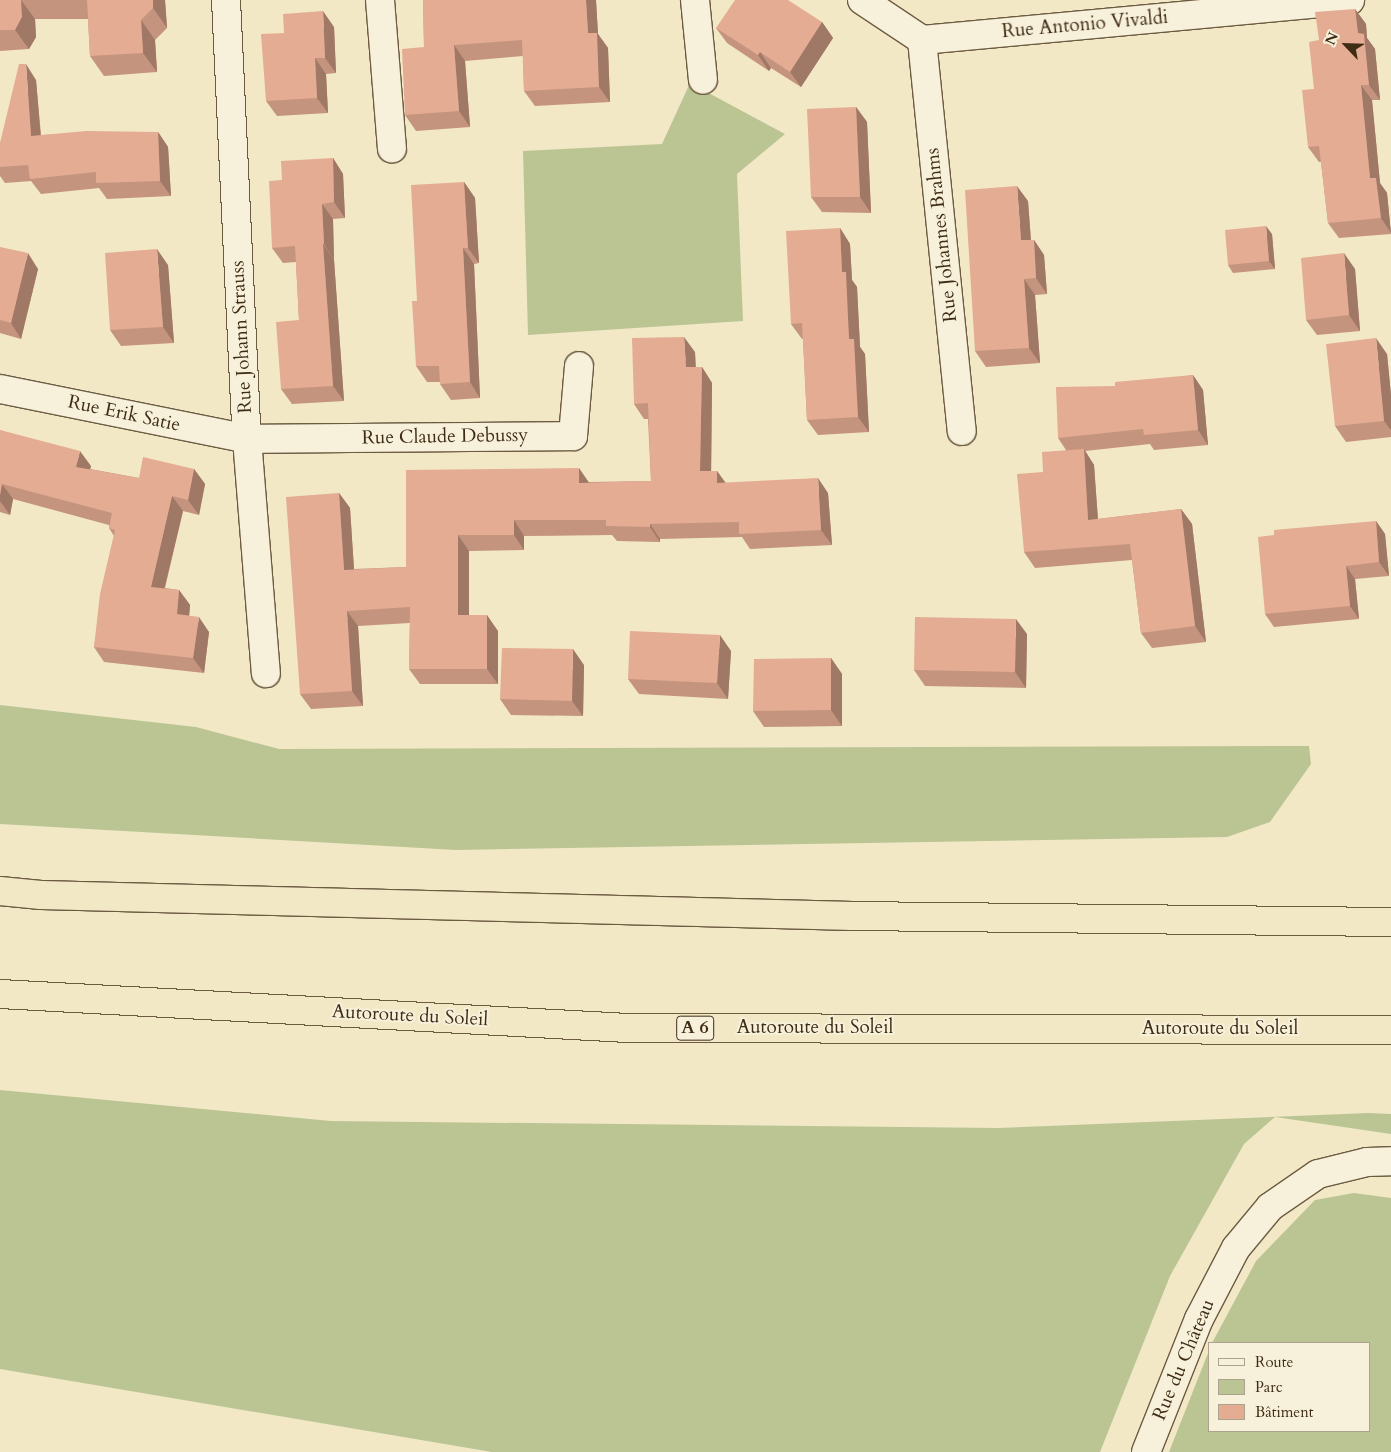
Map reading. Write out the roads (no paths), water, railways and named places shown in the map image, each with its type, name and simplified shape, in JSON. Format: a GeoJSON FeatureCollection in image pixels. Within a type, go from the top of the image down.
{"type":"FeatureCollection","features":[{"type":"Feature","properties":{"kind":"highway"},"geometry":{"type":"LineString","coordinates":[[0,891],[41,895],[853,916],[1391,922]]}},
{"type":"Feature","properties":{"kind":"highway","name":"Autoroute du Soleil"},"geometry":{"type":"LineString","coordinates":[[0,994],[627,1028],[1391,1030]]}},
{"type":"Feature","properties":{"kind":"street","name":"Rue Johann Strauss"},"geometry":{"type":"LineString","coordinates":[[226,0],[247,439],[266,674]]}},
{"type":"Feature","properties":{"kind":"street"},"geometry":{"type":"LineString","coordinates":[[380,0],[392,149]]}},
{"type":"Feature","properties":{"kind":"street"},"geometry":{"type":"LineString","coordinates":[[695,0],[703,80]]}},
{"type":"Feature","properties":{"kind":"street"},"geometry":{"type":"LineString","coordinates":[[862,0],[922,40]]}},
{"type":"Feature","properties":{"kind":"street","name":"Rue Antonio Vivaldi"},"geometry":{"type":"LineString","coordinates":[[922,40],[1350,0]]}},
{"type":"Feature","properties":{"kind":"street","name":"Rue Johannes Brahms"},"geometry":{"type":"LineString","coordinates":[[922,40],[962,431]]}},
{"type":"Feature","properties":{"kind":"street","name":"Rue Claude Debussy"},"geometry":{"type":"LineString","coordinates":[[247,439],[573,436],[579,366]]}},
{"type":"Feature","properties":{"kind":"street","name":"Rue Erik Satie"},"geometry":{"type":"LineString","coordinates":[[0,389],[247,439]]}},
{"type":"Feature","properties":{"kind":"street","name":"Rue du Château"},"geometry":{"type":"LineString","coordinates":[[1146,1452],[1200,1319],[1236,1248],[1270,1207],[1318,1174],[1367,1162],[1391,1161]]}}]}
